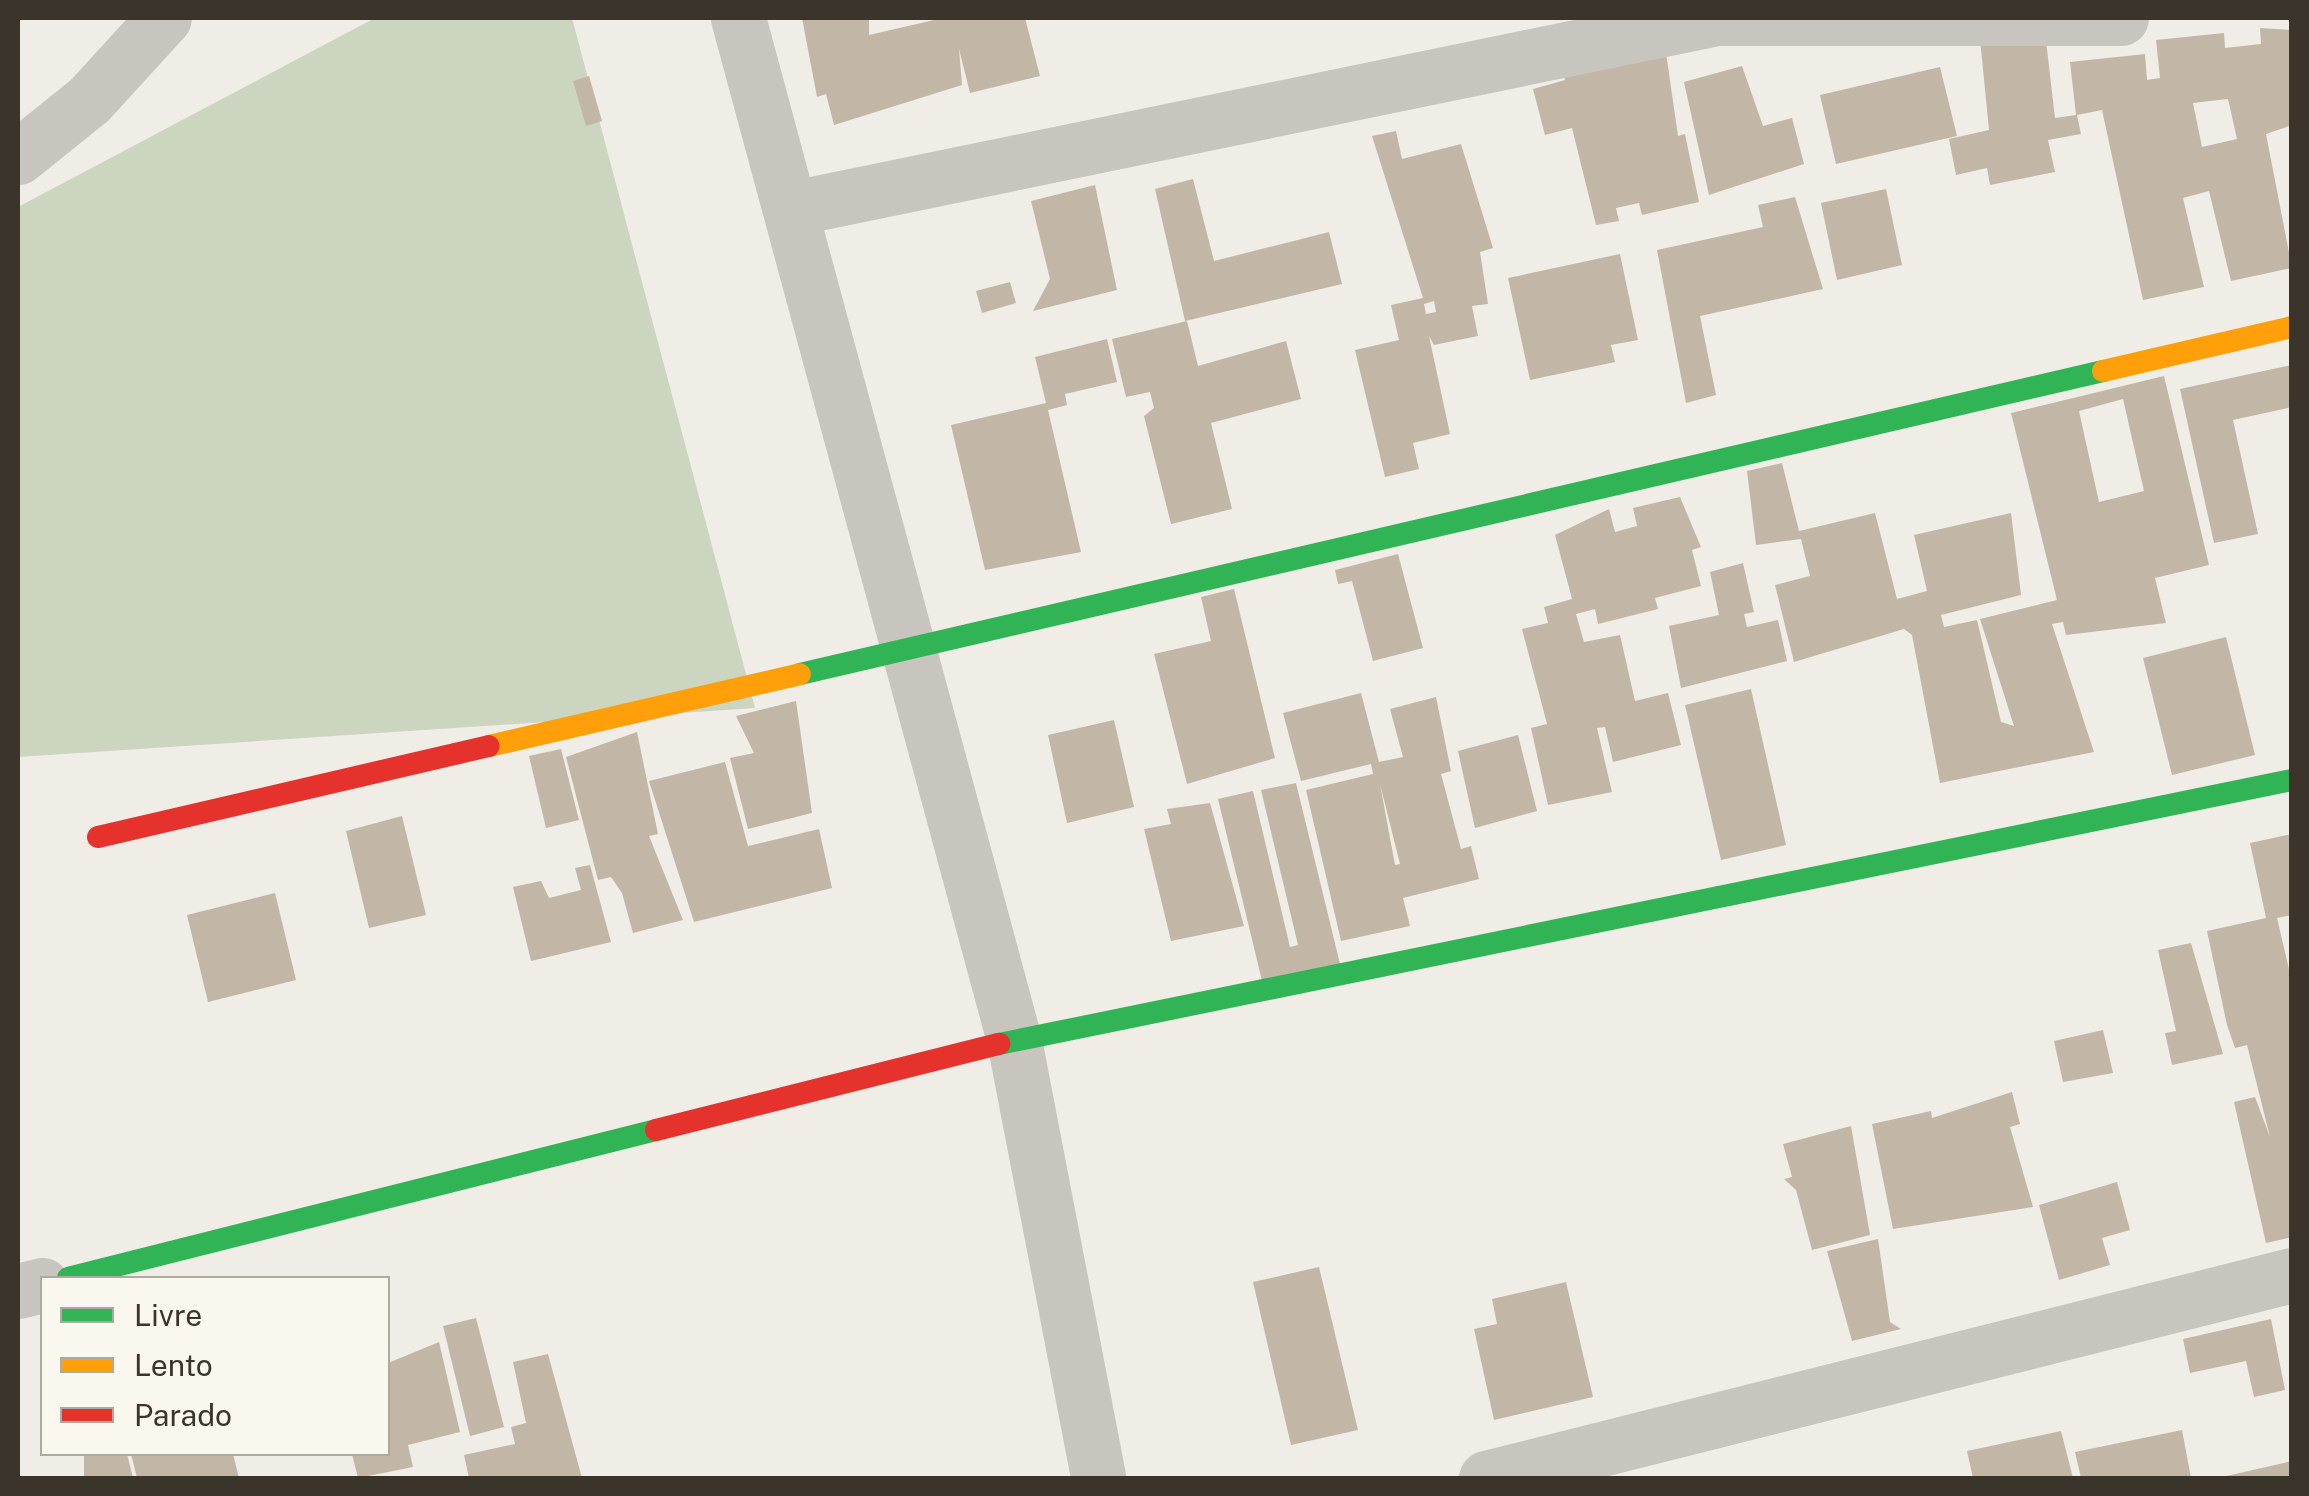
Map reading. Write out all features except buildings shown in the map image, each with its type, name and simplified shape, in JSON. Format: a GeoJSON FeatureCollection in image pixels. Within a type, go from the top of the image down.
{"type":"FeatureCollection","features":[{"type":"Feature","properties":{"kind":"street"},"geometry":{"type":"LineString","coordinates":[[18,157],[88,100],[164,18]]}},
{"type":"Feature","properties":{"kind":"street"},"geometry":{"type":"LineString","coordinates":[[738,18],[793,208],[1014,1040],[1098,1478]]}},
{"type":"Feature","properties":{"kind":"street"},"geometry":{"type":"LineString","coordinates":[[793,208],[1717,18],[2121,18]]}},
{"type":"Feature","properties":{"kind":"street"},"geometry":{"type":"LineString","coordinates":[[98,836],[911,653],[2292,327]]}},
{"type":"Feature","properties":{"kind":"street"},"geometry":{"type":"LineString","coordinates":[[76,1276],[1014,1040],[2292,780]]}},
{"type":"Feature","properties":{"kind":"street"},"geometry":{"type":"LineString","coordinates":[[1486,1478],[2292,1275]]}},
{"type":"Feature","properties":{"kind":"green space"},"geometry":{"type":"Polygon","coordinates":[[[375,18],[572,18],[755,708],[18,757],[18,207],[375,18]]]}},
{"type":"Feature","properties":{"kind":"traffic: fast"},"geometry":{"type":"LineString","coordinates":[[800,674],[2103,371]]}},
{"type":"Feature","properties":{"kind":"traffic: fast"},"geometry":{"type":"LineString","coordinates":[[999,1044],[2292,780]]}},
{"type":"Feature","properties":{"kind":"traffic: fast"},"geometry":{"type":"LineString","coordinates":[[76,1276],[656,1130]]}},
{"type":"Feature","properties":{"kind":"traffic: slow"},"geometry":{"type":"LineString","coordinates":[[2103,371],[2292,327]]}},
{"type":"Feature","properties":{"kind":"traffic: slow"},"geometry":{"type":"LineString","coordinates":[[489,746],[800,674]]}},
{"type":"Feature","properties":{"kind":"traffic: jam"},"geometry":{"type":"LineString","coordinates":[[98,837],[489,746]]}},
{"type":"Feature","properties":{"kind":"traffic: jam"},"geometry":{"type":"LineString","coordinates":[[656,1130],[999,1044]]}}]}
